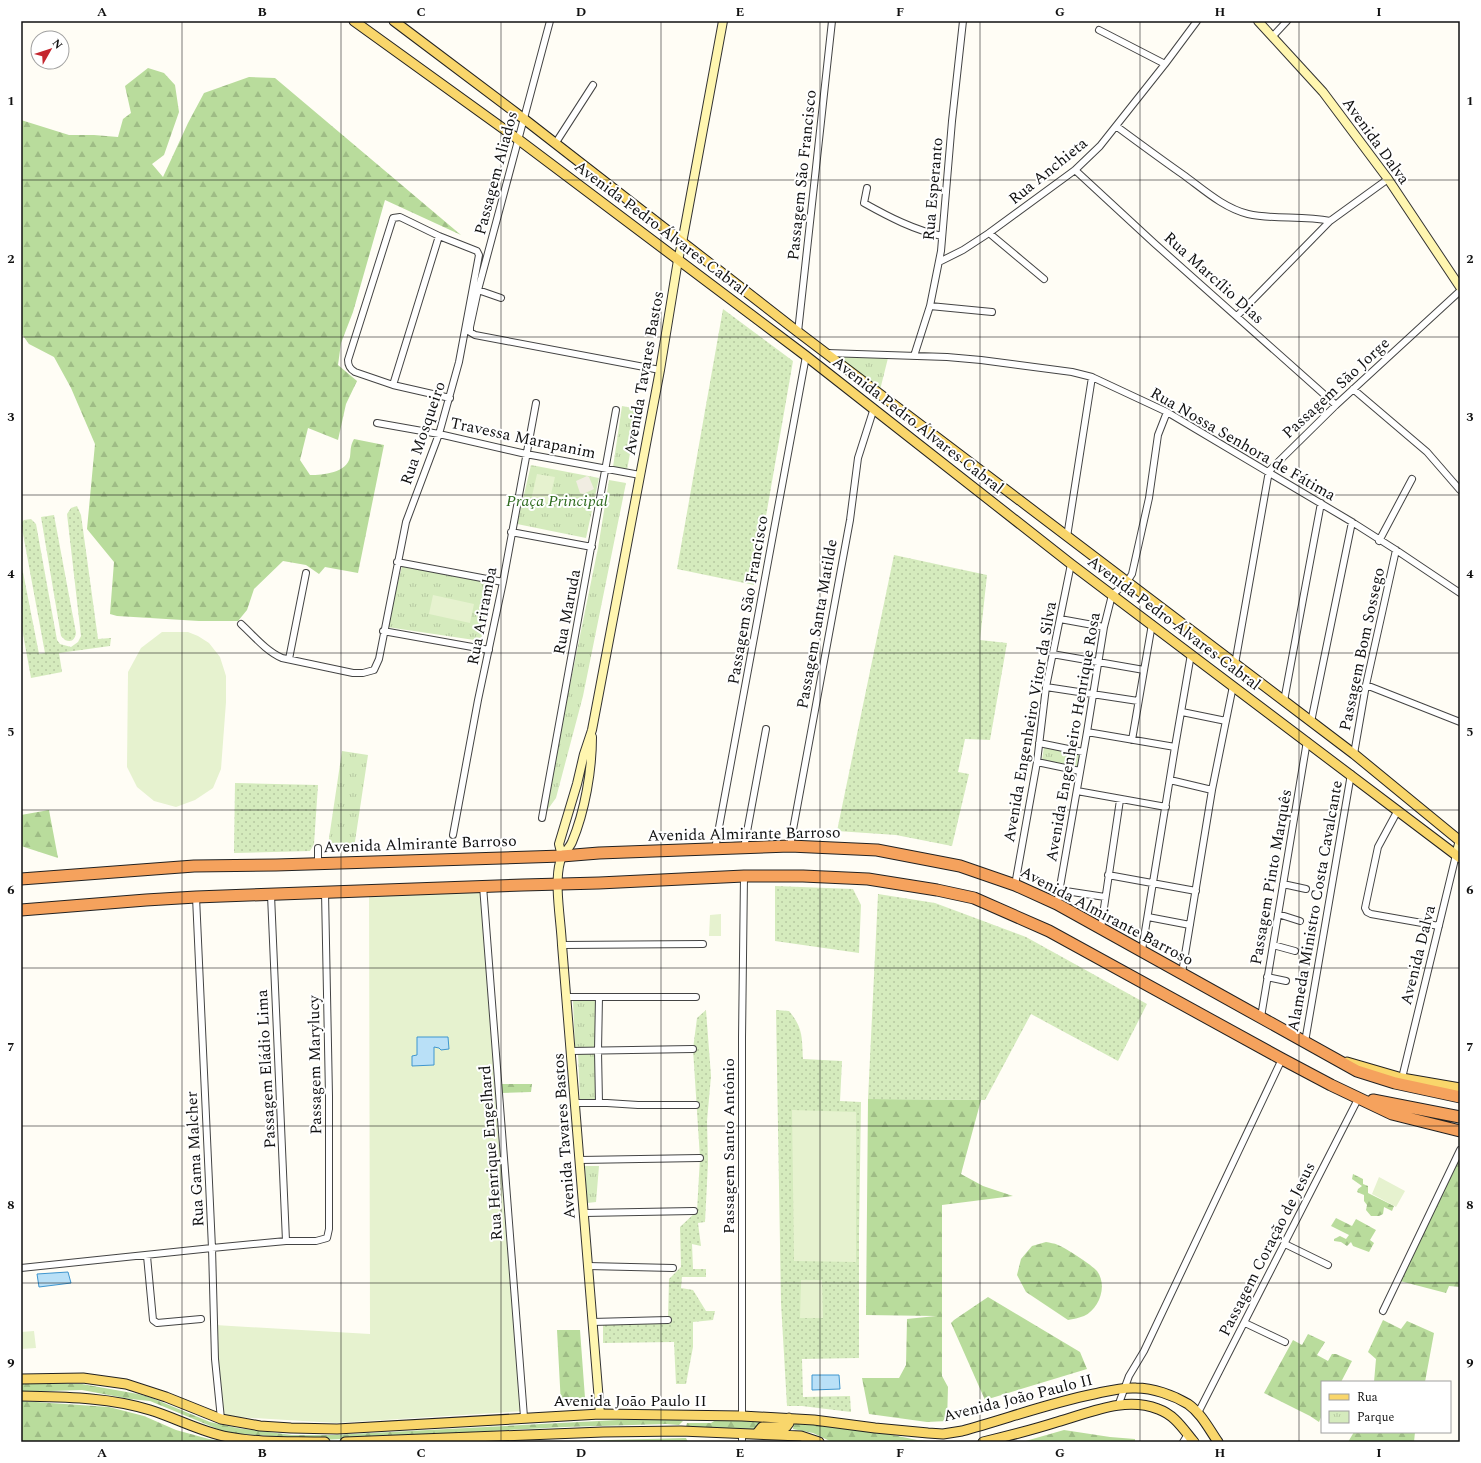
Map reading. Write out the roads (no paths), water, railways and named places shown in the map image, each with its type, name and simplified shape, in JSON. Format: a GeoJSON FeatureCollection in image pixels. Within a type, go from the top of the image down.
{"type":"FeatureCollection","features":[{"type":"Feature","properties":{"kind":"highway","name":"Avenida Almirante Barroso"},"geometry":{"type":"LineString","coordinates":[[21,879],[194,866],[318,864],[562,856],[598,853],[790,846],[877,850],[960,866],[1015,885],[1057,904],[1142,950],[1358,1071],[1395,1083],[1460,1097]]}},
{"type":"Feature","properties":{"kind":"highway"},"geometry":{"type":"LineString","coordinates":[[21,910],[146,900],[744,876],[803,876],[868,879],[937,890],[974,898],[1049,931],[1331,1085],[1392,1114],[1460,1131]]}},
{"type":"Feature","properties":{"kind":"highway"},"geometry":{"type":"LineString","coordinates":[[1359,1097],[1460,1117]]}},
{"type":"Feature","properties":{"kind":"main road","name":"Avenida Pedro Álvares Cabral"},"geometry":{"type":"LineString","coordinates":[[354,21],[519,140],[806,356],[1071,564],[1351,774],[1458,857]]}},
{"type":"Feature","properties":{"kind":"main road","name":"Avenida Pedro Álvares Cabral"},"geometry":{"type":"LineString","coordinates":[[394,21],[524,119],[798,332],[1354,754],[1460,840]]}},
{"type":"Feature","properties":{"kind":"main road","name":"Avenida Tavares Bastos"},"geometry":{"type":"LineString","coordinates":[[562,856],[559,844],[592,730],[660,370],[678,260],[723,21]]}},
{"type":"Feature","properties":{"kind":"main road","name":"Avenida Dalva"},"geometry":{"type":"LineString","coordinates":[[1258,21],[1323,92],[1388,180],[1460,287]]}},
{"type":"Feature","properties":{"kind":"main road","name":"Avenida Tavares Bastos"},"geometry":{"type":"LineString","coordinates":[[592,730],[592,753],[579,821],[571,843],[562,856],[558,870],[558,884],[600,1414]]}},
{"type":"Feature","properties":{"kind":"main road","name":"Avenida Dalva"},"geometry":{"type":"LineString","coordinates":[[1458,857],[1460,840]]}},
{"type":"Feature","properties":{"kind":"main road"},"geometry":{"type":"LineString","coordinates":[[1335,1058],[1402,1078],[1460,1088]]}},
{"type":"Feature","properties":{"kind":"main road","name":"Avenida João Paulo II"},"geometry":{"type":"LineString","coordinates":[[21,1378],[83,1378],[126,1384],[166,1397],[221,1419],[260,1426],[337,1429],[600,1414],[789,1418],[928,1433],[952,1433],[1076,1398],[1124,1388],[1138,1388],[1157,1391],[1176,1398],[1189,1405],[1198,1413],[1218,1442]]}},
{"type":"Feature","properties":{"kind":"main road"},"geometry":{"type":"LineString","coordinates":[[21,1396],[89,1398],[131,1405],[150,1410],[202,1430],[240,1439],[325,1442]]}},
{"type":"Feature","properties":{"kind":"main road","name":"Avenida João Paulo II"},"geometry":{"type":"LineString","coordinates":[[983,1442],[1018,1434],[1107,1406],[1142,1404],[1160,1409],[1176,1419],[1186,1438],[1194,1442]]}},
{"type":"Feature","properties":{"kind":"main road"},"geometry":{"type":"LineString","coordinates":[[681,1431],[681,1425],[684,1421],[708,1421],[712,1416]]}},
{"type":"Feature","properties":{"kind":"main road"},"geometry":{"type":"LineString","coordinates":[[758,1433],[762,1427],[786,1427],[789,1424],[789,1418]]}},
{"type":"Feature","properties":{"kind":"main road","name":"Avenida João Paulo II"},"geometry":{"type":"LineString","coordinates":[[345,1442],[603,1432],[681,1431],[742,1437],[758,1433],[800,1436],[819,1442]]}},
{"type":"Feature","properties":{"kind":"street","name":"Passagem São Francisco"},"geometry":{"type":"LineString","coordinates":[[798,332],[832,21]]}},
{"type":"Feature","properties":{"kind":"street","name":"Rua Esperanto"},"geometry":{"type":"LineString","coordinates":[[914,356],[930,306],[939,262],[963,21]]}},
{"type":"Feature","properties":{"kind":"street","name":"Rua Anchieta"},"geometry":{"type":"LineString","coordinates":[[939,262],[963,250],[989,233],[1075,170],[1100,146],[1197,21]]}},
{"type":"Feature","properties":{"kind":"street"},"geometry":{"type":"LineString","coordinates":[[1273,36],[1287,21]]}},
{"type":"Feature","properties":{"kind":"street","name":"Passagem Aliados"},"geometry":{"type":"LineString","coordinates":[[550,22],[478,290],[470,332],[475,335],[660,370]]}},
{"type":"Feature","properties":{"kind":"street"},"geometry":{"type":"LineString","coordinates":[[1099,30],[1165,64]]}},
{"type":"Feature","properties":{"kind":"street"},"geometry":{"type":"LineString","coordinates":[[555,144],[592,85]]}},
{"type":"Feature","properties":{"kind":"street"},"geometry":{"type":"LineString","coordinates":[[1116,126],[1230,207],[1245,213],[1259,216],[1318,218],[1330,221]]}},
{"type":"Feature","properties":{"kind":"street","name":"Rua Marcílio Dias"},"geometry":{"type":"LineString","coordinates":[[1075,170],[1154,243],[1336,405]]}},
{"type":"Feature","properties":{"kind":"street"},"geometry":{"type":"LineString","coordinates":[[1237,316],[1330,221],[1388,180]]}},
{"type":"Feature","properties":{"kind":"street"},"geometry":{"type":"LineString","coordinates":[[866,188],[864,203],[896,221],[916,229],[942,236]]}},
{"type":"Feature","properties":{"kind":"street"},"geometry":{"type":"LineString","coordinates":[[393,385],[439,236],[400,217],[393,218],[348,360],[350,370],[393,385],[450,398]]}},
{"type":"Feature","properties":{"kind":"street"},"geometry":{"type":"LineString","coordinates":[[989,233],[1044,279]]}},
{"type":"Feature","properties":{"kind":"street","name":"Rua Mosqueiro"},"geometry":{"type":"LineString","coordinates":[[241,624],[275,654],[289,659],[354,673],[374,670],[379,659],[383,631],[406,522],[439,434],[450,398],[459,362],[479,256],[477,252],[439,236]]}},
{"type":"Feature","properties":{"kind":"street"},"geometry":{"type":"LineString","coordinates":[[478,290],[501,298]]}},
{"type":"Feature","properties":{"kind":"street","name":"Passagem São Jorge"},"geometry":{"type":"LineString","coordinates":[[1268,472],[1336,405],[1460,291]]}},
{"type":"Feature","properties":{"kind":"street"},"geometry":{"type":"LineString","coordinates":[[930,306],[992,312]]}},
{"type":"Feature","properties":{"kind":"street","name":"Rua Nossa Senhora de Fátima"},"geometry":{"type":"LineString","coordinates":[[827,353],[981,360],[1072,372],[1092,377],[1167,412],[1352,522],[1460,593]]}},
{"type":"Feature","properties":{"kind":"street","name":"Passagem São Francisco"},"geometry":{"type":"LineString","coordinates":[[715,849],[806,356]]}},
{"type":"Feature","properties":{"kind":"street"},"geometry":{"type":"LineString","coordinates":[[1067,537],[1092,377]]}},
{"type":"Feature","properties":{"kind":"street"},"geometry":{"type":"LineString","coordinates":[[1353,390],[1427,452],[1460,490]]}},
{"type":"Feature","properties":{"kind":"street","name":"Rua Ariramba"},"geometry":{"type":"LineString","coordinates":[[453,835],[503,582],[536,403]]}},
{"type":"Feature","properties":{"kind":"street","name":"Passagem Santa Matilde"},"geometry":{"type":"LineString","coordinates":[[790,846],[850,520],[858,458],[874,408]]}},
{"type":"Feature","properties":{"kind":"street","name":"Rua Maruda"},"geometry":{"type":"LineString","coordinates":[[542,818],[616,410]]}},
{"type":"Feature","properties":{"kind":"street"},"geometry":{"type":"LineString","coordinates":[[1127,582],[1132,574],[1136,560],[1149,498],[1158,435],[1167,412]]}},
{"type":"Feature","properties":{"kind":"street","name":"Travessa Marapanim"},"geometry":{"type":"LineString","coordinates":[[377,423],[439,434],[526,454],[640,475]]}},
{"type":"Feature","properties":{"kind":"street"},"geometry":{"type":"LineString","coordinates":[[1235,664],[1268,472]]}},
{"type":"Feature","properties":{"kind":"street"},"geometry":{"type":"LineString","coordinates":[[1379,540],[1412,479]]}},
{"type":"Feature","properties":{"kind":"street"},"geometry":{"type":"LineString","coordinates":[[1284,701],[1321,503]]}},
{"type":"Feature","properties":{"kind":"street"},"geometry":{"type":"LineString","coordinates":[[1311,722],[1352,522]]}},
{"type":"Feature","properties":{"kind":"street"},"geometry":{"type":"LineString","coordinates":[[511,532],[592,546]]}},
{"type":"Feature","properties":{"kind":"street","name":"Passagem Bom Sossego"},"geometry":{"type":"LineString","coordinates":[[1354,754],[1366,685],[1396,550]]}},
{"type":"Feature","properties":{"kind":"street"},"geometry":{"type":"LineString","coordinates":[[397,562],[503,582]]}},
{"type":"Feature","properties":{"kind":"street","name":"Avenida Engenheiro Vitor da Silva"},"geometry":{"type":"LineString","coordinates":[[1015,885],[1037,762],[1046,687],[1071,564]]}},
{"type":"Feature","properties":{"kind":"street"},"geometry":{"type":"LineString","coordinates":[[289,659],[306,573]]}},
{"type":"Feature","properties":{"kind":"street","name":"Avenida Engenheiro Henrique Rosa"},"geometry":{"type":"LineString","coordinates":[[1057,904],[1104,627],[1112,595],[1127,582]]}},
{"type":"Feature","properties":{"kind":"street"},"geometry":{"type":"LineString","coordinates":[[1060,619],[1104,627]]}},
{"type":"Feature","properties":{"kind":"street"},"geometry":{"type":"LineString","coordinates":[[1132,740],[1152,624]]}},
{"type":"Feature","properties":{"kind":"street"},"geometry":{"type":"LineString","coordinates":[[383,631],[489,650]]}},
{"type":"Feature","properties":{"kind":"street"},"geometry":{"type":"LineString","coordinates":[[1052,654],[1144,670]]}},
{"type":"Feature","properties":{"kind":"street"},"geometry":{"type":"LineString","coordinates":[[1142,950],[1152,883],[1166,807],[1174,747],[1182,712],[1191,654]]}},
{"type":"Feature","properties":{"kind":"street"},"geometry":{"type":"LineString","coordinates":[[1366,685],[1460,722]]}},
{"type":"Feature","properties":{"kind":"street"},"geometry":{"type":"LineString","coordinates":[[1182,973],[1212,790],[1233,686]]}},
{"type":"Feature","properties":{"kind":"street"},"geometry":{"type":"LineString","coordinates":[[1046,687],[1138,701]]}},
{"type":"Feature","properties":{"kind":"street"},"geometry":{"type":"LineString","coordinates":[[1182,712],[1226,721]]}},
{"type":"Feature","properties":{"kind":"street"},"geometry":{"type":"LineString","coordinates":[[744,848],[766,729]]}},
{"type":"Feature","properties":{"kind":"street"},"geometry":{"type":"LineString","coordinates":[[1087,732],[1174,747]]}},
{"type":"Feature","properties":{"kind":"street","name":"Passagem Pinto Marquês"},"geometry":{"type":"LineString","coordinates":[[1261,1017],[1307,741]]}},
{"type":"Feature","properties":{"kind":"street"},"geometry":{"type":"LineString","coordinates":[[1039,743],[1083,752]]}},
{"type":"Feature","properties":{"kind":"street"},"geometry":{"type":"LineString","coordinates":[[1037,762],[1080,771]]}},
{"type":"Feature","properties":{"kind":"street","name":"Alameda Ministro Costa Cavalcante"},"geometry":{"type":"LineString","coordinates":[[1305,1042],[1351,774]]}},
{"type":"Feature","properties":{"kind":"street"},"geometry":{"type":"LineString","coordinates":[[1170,780],[1212,790]]}},
{"type":"Feature","properties":{"kind":"street"},"geometry":{"type":"LineString","coordinates":[[1077,791],[1120,800],[1166,807]]}},
{"type":"Feature","properties":{"kind":"street"},"geometry":{"type":"LineString","coordinates":[[1101,928],[1120,800]]}},
{"type":"Feature","properties":{"kind":"street"},"geometry":{"type":"LineString","coordinates":[[1398,810],[1378,847],[1365,908],[1367,912],[1371,914],[1439,926]]}},
{"type":"Feature","properties":{"kind":"street"},"geometry":{"type":"LineString","coordinates":[[318,848],[318,864]]}},
{"type":"Feature","properties":{"kind":"street","name":"Avenida Dalva"},"geometry":{"type":"LineString","coordinates":[[1402,1078],[1439,926],[1458,857]]}},
{"type":"Feature","properties":{"kind":"street"},"geometry":{"type":"LineString","coordinates":[[1108,875],[1196,891]]}},
{"type":"Feature","properties":{"kind":"street","name":"Passagem Santo Antônio"},"geometry":{"type":"LineString","coordinates":[[742,1416],[742,1038],[744,876]]}},
{"type":"Feature","properties":{"kind":"street"},"geometry":{"type":"LineString","coordinates":[[1283,884],[1306,889]]}},
{"type":"Feature","properties":{"kind":"street","name":"Rua Henrique Engelhard"},"geometry":{"type":"LineString","coordinates":[[483,886],[524,1418]]}},
{"type":"Feature","properties":{"kind":"street"},"geometry":{"type":"LineString","coordinates":[[1059,890],[1105,897]]}},
{"type":"Feature","properties":{"kind":"street","name":"Passagem Marylucy"},"geometry":{"type":"LineString","coordinates":[[286,1241],[316,1241],[327,1238],[329,1229],[329,1112],[325,892]]}},
{"type":"Feature","properties":{"kind":"street","name":"Passagem Eládio Lima"},"geometry":{"type":"LineString","coordinates":[[271,895],[286,1241]]}},
{"type":"Feature","properties":{"kind":"street","name":"Rua Gama Malcher"},"geometry":{"type":"LineString","coordinates":[[196,898],[212,1248],[215,1359],[221,1419]]}},
{"type":"Feature","properties":{"kind":"street"},"geometry":{"type":"LineString","coordinates":[[1278,914],[1300,921]]}},
{"type":"Feature","properties":{"kind":"street"},"geometry":{"type":"LineString","coordinates":[[1148,916],[1190,925]]}},
{"type":"Feature","properties":{"kind":"street"},"geometry":{"type":"LineString","coordinates":[[562,944],[703,944]]}},
{"type":"Feature","properties":{"kind":"street"},"geometry":{"type":"LineString","coordinates":[[1273,945],[1295,951]]}},
{"type":"Feature","properties":{"kind":"street"},"geometry":{"type":"LineString","coordinates":[[1267,977],[1286,982]]}},
{"type":"Feature","properties":{"kind":"street"},"geometry":{"type":"LineString","coordinates":[[567,997],[696,996]]}},
{"type":"Feature","properties":{"kind":"street"},"geometry":{"type":"LineString","coordinates":[[599,997],[599,1103]]}},
{"type":"Feature","properties":{"kind":"street"},"geometry":{"type":"LineString","coordinates":[[571,1051],[693,1049]]}},
{"type":"Feature","properties":{"kind":"street"},"geometry":{"type":"LineString","coordinates":[[1118,1406],[1132,1369],[1144,1351],[1282,1059]]}},
{"type":"Feature","properties":{"kind":"street","name":"Passagem Coração de Jesus"},"geometry":{"type":"LineString","coordinates":[[1198,1413],[1359,1097]]}},
{"type":"Feature","properties":{"kind":"street"},"geometry":{"type":"LineString","coordinates":[[576,1103],[696,1105]]}},
{"type":"Feature","properties":{"kind":"street"},"geometry":{"type":"LineString","coordinates":[[1383,1311],[1460,1150]]}},
{"type":"Feature","properties":{"kind":"street"},"geometry":{"type":"LineString","coordinates":[[580,1160],[700,1158]]}},
{"type":"Feature","properties":{"kind":"street"},"geometry":{"type":"LineString","coordinates":[[584,1213],[694,1211]]}},
{"type":"Feature","properties":{"kind":"street"},"geometry":{"type":"LineString","coordinates":[[21,1268],[286,1241]]}},
{"type":"Feature","properties":{"kind":"street"},"geometry":{"type":"LineString","coordinates":[[1285,1244],[1328,1265]]}},
{"type":"Feature","properties":{"kind":"street"},"geometry":{"type":"LineString","coordinates":[[147,1256],[153,1320],[157,1323],[201,1319]]}},
{"type":"Feature","properties":{"kind":"street"},"geometry":{"type":"LineString","coordinates":[[588,1266],[674,1268]]}},
{"type":"Feature","properties":{"kind":"street"},"geometry":{"type":"LineString","coordinates":[[592,1322],[668,1320]]}},
{"type":"Feature","properties":{"kind":"street"},"geometry":{"type":"LineString","coordinates":[[1245,1323],[1284,1342]]}},
{"type":"Feature","properties":{"kind":"water"},"geometry":{"type":"Polygon","coordinates":[[[417,1037],[448,1037],[449,1049],[441,1050],[434,1047],[434,1065],[412,1066],[412,1056],[417,1055],[417,1037]]]}},
{"type":"Feature","properties":{"kind":"water"},"geometry":{"type":"Polygon","coordinates":[[[68,1272],[71,1283],[39,1287],[37,1274],[68,1272]]]}},
{"type":"Feature","properties":{"kind":"water"},"geometry":{"type":"Polygon","coordinates":[[[812,1375],[839,1375],[840,1389],[812,1390],[812,1375]]]}},
{"type":"Feature","properties":{"kind":"park label","name":"Praça Principal"},"geometry":{"type":"Point","coordinates":[557,501]}}]}
